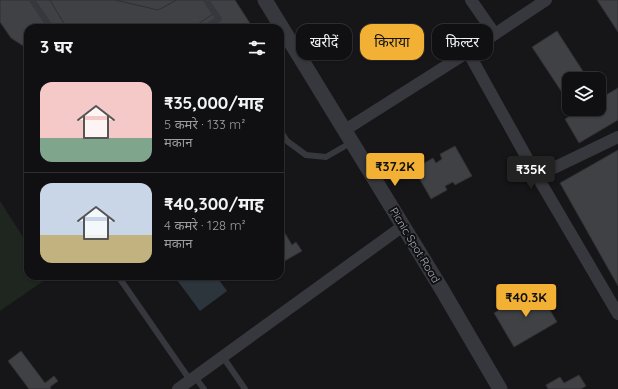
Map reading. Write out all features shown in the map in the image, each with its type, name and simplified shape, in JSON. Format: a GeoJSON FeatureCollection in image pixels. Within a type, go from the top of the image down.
{"type":"FeatureCollection","features":[{"type":"Feature","properties":{"kind":"street","name":"Picnic Spot Road"},"geometry":{"type":"LineString","coordinates":[[265,0],[280,24]]}},
{"type":"Feature","properties":{"kind":"street"},"geometry":{"type":"LineString","coordinates":[[471,0],[494,33],[546,0]]}},
{"type":"Feature","properties":{"kind":"street","name":"Picnic Spot Road"},"geometry":{"type":"LineString","coordinates":[[284,31],[500,389]]}},
{"type":"Feature","properties":{"kind":"street"},"geometry":{"type":"LineString","coordinates":[[348,136],[457,60]]}},
{"type":"Feature","properties":{"kind":"street"},"geometry":{"type":"LineString","coordinates":[[472,60],[537,176],[618,314]]}},
{"type":"Feature","properties":{"kind":"street"},"geometry":{"type":"LineString","coordinates":[[537,176],[618,136]]}},
{"type":"Feature","properties":{"kind":"street"},"geometry":{"type":"LineString","coordinates":[[178,389],[403,226]]}},
{"type":"Feature","properties":{"kind":"lane"},"geometry":{"type":"LineString","coordinates":[[32,0],[48,24]]}},
{"type":"Feature","properties":{"kind":"lane"},"geometry":{"type":"LineString","coordinates":[[206,0],[219,19],[215,24]]}},
{"type":"Feature","properties":{"kind":"lane"},"geometry":{"type":"LineString","coordinates":[[284,137],[287,142],[306,155],[326,157],[348,136]]}},
{"type":"Feature","properties":{"kind":"lane"},"geometry":{"type":"LineString","coordinates":[[121,280],[193,378],[204,389]]}},
{"type":"Feature","properties":{"kind":"lane"},"geometry":{"type":"LineString","coordinates":[[223,356],[245,389]]}},
{"type":"Feature","properties":{"kind":"shaded area"},"geometry":{"type":"Polygon","coordinates":[[[0,201],[24,239],[24,280],[45,280],[0,311],[0,201]]]}},
{"type":"Feature","properties":{"kind":"shaded area"},"geometry":{"type":"Polygon","coordinates":[[[177,280],[219,280],[227,291],[200,311],[177,280]]]}},
{"type":"Feature","properties":{"kind":"building"},"geometry":{"type":"Polygon","coordinates":[[[0,0],[235,0],[250,24],[24,24],[24,46],[11,38],[0,22],[0,0]]]}},
{"type":"Feature","properties":{"kind":"building"},"geometry":{"type":"Polygon","coordinates":[[[50,0],[115,0],[158,10],[177,0],[204,0],[213,14],[198,24],[64,24],[50,0]]]}},
{"type":"Feature","properties":{"kind":"building"},"geometry":{"type":"Polygon","coordinates":[[[597,0],[618,0],[618,32],[597,0]]]}},
{"type":"Feature","properties":{"kind":"building"},"geometry":{"type":"Polygon","coordinates":[[[557,31],[583,72],[562,72],[562,92],[532,47],[557,31]]]}},
{"type":"Feature","properties":{"kind":"building"},"geometry":{"type":"Polygon","coordinates":[[[618,88],[618,120],[579,143],[565,119],[570,116],[606,116],[606,95],[618,88]]]}},
{"type":"Feature","properties":{"kind":"building"},"geometry":{"type":"Polygon","coordinates":[[[455,146],[472,176],[455,185],[453,182],[445,186],[447,190],[431,199],[414,169],[433,158],[436,163],[442,159],[440,154],[455,146]]]}},
{"type":"Feature","properties":{"kind":"building"},"geometry":{"type":"Polygon","coordinates":[[[618,150],[618,286],[560,183],[618,150]]]}},
{"type":"Feature","properties":{"kind":"building"},"geometry":{"type":"Polygon","coordinates":[[[284,232],[292,245],[296,242],[302,251],[284,261],[284,232]]]}},
{"type":"Feature","properties":{"kind":"building"},"geometry":{"type":"Polygon","coordinates":[[[537,288],[557,322],[514,347],[494,313],[537,288]]]}},
{"type":"Feature","properties":{"kind":"building"},"geometry":{"type":"Polygon","coordinates":[[[21,351],[45,383],[54,376],[58,381],[50,387],[51,389],[29,389],[8,361],[21,351]]]}},
{"type":"Feature","properties":{"kind":"building"},"geometry":{"type":"Polygon","coordinates":[[[579,375],[586,386],[581,389],[548,389],[546,385],[560,377],[564,383],[579,375]]]}}]}
